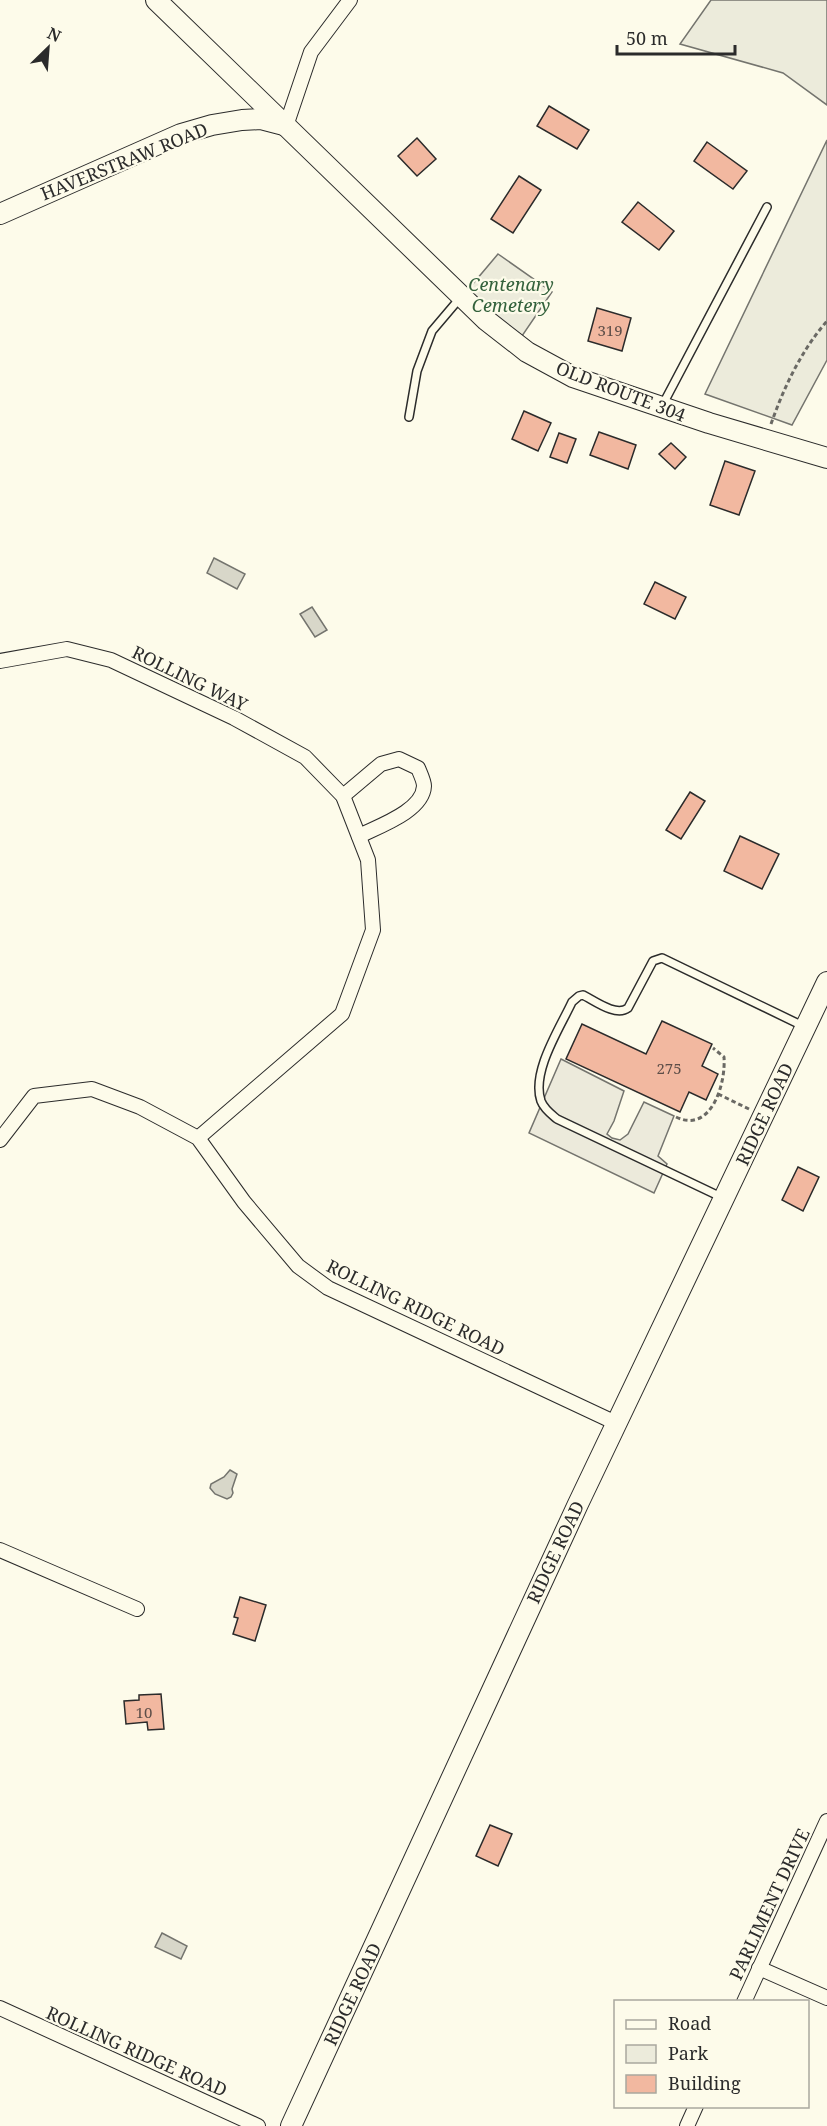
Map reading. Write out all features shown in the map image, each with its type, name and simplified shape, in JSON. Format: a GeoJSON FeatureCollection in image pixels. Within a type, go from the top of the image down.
{"type":"FeatureCollection","features":[{"type":"Feature","properties":{"kind":"street","name":"OLD ROUTE 304"},"geometry":{"type":"LineString","coordinates":[[156,0],[486,320],[527,352],[573,377],[661,408],[827,458]]}},
{"type":"Feature","properties":{"kind":"street"},"geometry":{"type":"LineString","coordinates":[[286,126],[311,52],[350,0]]}},
{"type":"Feature","properties":{"kind":"street","name":"HAVERSTRAW ROAD"},"geometry":{"type":"LineString","coordinates":[[0,214],[181,134],[212,124],[261,118],[286,126]]}},
{"type":"Feature","properties":{"kind":"street","name":"ROLLING WAY"},"geometry":{"type":"LineString","coordinates":[[0,661],[67,649],[111,660],[234,718],[305,757],[343,796],[368,860],[373,930],[342,1014],[198,1138]]}},
{"type":"Feature","properties":{"kind":"street"},"geometry":{"type":"LineString","coordinates":[[343,796],[381,764],[399,759],[418,768],[424,785],[420,802],[359,837]]}},
{"type":"Feature","properties":{"kind":"street","name":"RIDGE ROAD"},"geometry":{"type":"LineString","coordinates":[[291,2126],[616,1423],[827,982]]}},
{"type":"Feature","properties":{"kind":"street","name":"ROLLING RIDGE ROAD"},"geometry":{"type":"LineString","coordinates":[[0,1140],[34,1096],[92,1089],[140,1107],[198,1138],[244,1202],[298,1266],[328,1288],[616,1423]]}},
{"type":"Feature","properties":{"kind":"street"},"geometry":{"type":"LineString","coordinates":[[0,1550],[137,1609]]}},
{"type":"Feature","properties":{"kind":"street","name":"PARLIMENT DRIVE"},"geometry":{"type":"LineString","coordinates":[[744,2000],[827,1821]]}},
{"type":"Feature","properties":{"kind":"street"},"geometry":{"type":"LineString","coordinates":[[759,1968],[827,1998]]}},
{"type":"Feature","properties":{"kind":"street","name":"ROLLING RIDGE ROAD"},"geometry":{"type":"LineString","coordinates":[[0,2008],[258,2126]]}},
{"type":"Feature","properties":{"kind":"street"},"geometry":{"type":"LineString","coordinates":[[687,2126],[695,2108]]}},
{"type":"Feature","properties":{"kind":"lane"},"geometry":{"type":"LineString","coordinates":[[661,408],[767,207]]}},
{"type":"Feature","properties":{"kind":"lane"},"geometry":{"type":"LineString","coordinates":[[409,417],[417,371],[432,331],[462,296]]}},
{"type":"Feature","properties":{"kind":"lane"},"geometry":{"type":"LineString","coordinates":[[724,1199],[557,1119],[541,1101],[539,1085],[544,1062],[575,999],[583,995],[616,1011],[625,1011],[653,961],[662,958],[806,1027]]}},
{"type":"Feature","properties":{"kind":"path"},"geometry":{"type":"LineString","coordinates":[[765,440],[795,369],[808,345],[827,321]]}},
{"type":"Feature","properties":{"kind":"path"},"geometry":{"type":"LineString","coordinates":[[676,1117],[684,1121],[697,1120],[707,1115],[718,1094],[725,1069],[724,1057],[713,1048]]}},
{"type":"Feature","properties":{"kind":"path"},"geometry":{"type":"LineString","coordinates":[[718,1094],[764,1116]]}},
{"type":"Feature","properties":{"kind":"green space"},"geometry":{"type":"Polygon","coordinates":[[[711,0],[827,0],[827,105],[783,73],[680,44],[711,0]]]}},
{"type":"Feature","properties":{"kind":"green space"},"geometry":{"type":"Polygon","coordinates":[[[827,140],[827,360],[792,425],[705,394],[827,140]]]}},
{"type":"Feature","properties":{"kind":"green space","name":"Centenary Cemetery"},"geometry":{"type":"Polygon","coordinates":[[[498,254],[552,292],[522,336],[466,292],[498,254]]]}},
{"type":"Feature","properties":{"kind":"shaded area"},"geometry":{"type":"Polygon","coordinates":[[[214,558],[245,574],[237,589],[207,573],[214,558]]]}},
{"type":"Feature","properties":{"kind":"shaded area"},"geometry":{"type":"Polygon","coordinates":[[[312,607],[327,630],[315,637],[300,614],[312,607]]]}},
{"type":"Feature","properties":{"kind":"shaded area"},"geometry":{"type":"Polygon","coordinates":[[[561,1059],[624,1091],[607,1134],[612,1138],[620,1140],[628,1134],[644,1102],[674,1116],[658,1156],[667,1164],[654,1193],[529,1133],[561,1059]]]}},
{"type":"Feature","properties":{"kind":"shaded area"},"geometry":{"type":"Polygon","coordinates":[[[230,1470],[237,1474],[232,1489],[233,1493],[227,1499],[215,1494],[210,1488],[211,1484],[224,1477],[230,1470]]]}},
{"type":"Feature","properties":{"kind":"shaded area"},"geometry":{"type":"Polygon","coordinates":[[[162,1933],[187,1946],[181,1959],[155,1947],[162,1933]]]}},
{"type":"Feature","properties":{"kind":"building"},"geometry":{"type":"Polygon","coordinates":[[[549,106],[589,130],[577,149],[537,126],[549,106]]]}},
{"type":"Feature","properties":{"kind":"building"},"geometry":{"type":"Polygon","coordinates":[[[417,138],[436,159],[417,176],[398,156],[417,138]]]}},
{"type":"Feature","properties":{"kind":"building"},"geometry":{"type":"Polygon","coordinates":[[[707,142],[747,171],[733,189],[694,161],[707,142]]]}},
{"type":"Feature","properties":{"kind":"building"},"geometry":{"type":"Polygon","coordinates":[[[519,176],[541,190],[513,233],[491,219],[519,176]]]}},
{"type":"Feature","properties":{"kind":"building"},"geometry":{"type":"Polygon","coordinates":[[[638,202],[674,231],[659,250],[622,222],[638,202]]]}},
{"type":"Feature","properties":{"kind":"building"},"geometry":{"type":"Polygon","coordinates":[[[597,308],[631,318],[622,351],[588,341],[597,308]]]}},
{"type":"Feature","properties":{"kind":"building"},"geometry":{"type":"Polygon","coordinates":[[[524,411],[551,423],[538,451],[512,439],[524,411]]]}},
{"type":"Feature","properties":{"kind":"building"},"geometry":{"type":"Polygon","coordinates":[[[599,432],[636,445],[628,469],[590,455],[599,432]]]}},
{"type":"Feature","properties":{"kind":"building"},"geometry":{"type":"Polygon","coordinates":[[[559,433],[576,439],[567,463],[550,457],[559,433]]]}},
{"type":"Feature","properties":{"kind":"building"},"geometry":{"type":"Polygon","coordinates":[[[671,443],[686,457],[675,469],[659,454],[671,443]]]}},
{"type":"Feature","properties":{"kind":"building"},"geometry":{"type":"Polygon","coordinates":[[[725,461],[755,471],[739,515],[710,505],[725,461]]]}},
{"type":"Feature","properties":{"kind":"building"},"geometry":{"type":"Polygon","coordinates":[[[655,582],[686,597],[675,619],[644,604],[655,582]]]}},
{"type":"Feature","properties":{"kind":"building"},"geometry":{"type":"Polygon","coordinates":[[[690,792],[705,801],[681,839],[666,830],[690,792]]]}},
{"type":"Feature","properties":{"kind":"building"},"geometry":{"type":"Polygon","coordinates":[[[740,836],[779,854],[762,889],[724,871],[740,836]]]}},
{"type":"Feature","properties":{"kind":"building"},"geometry":{"type":"Polygon","coordinates":[[[662,1021],[712,1044],[702,1066],[718,1074],[706,1100],[689,1092],[680,1112],[566,1059],[582,1024],[646,1054],[662,1021]]]}},
{"type":"Feature","properties":{"kind":"building"},"geometry":{"type":"Polygon","coordinates":[[[798,1167],[819,1177],[803,1211],[782,1200],[798,1167]]]}},
{"type":"Feature","properties":{"kind":"building"},"geometry":{"type":"Polygon","coordinates":[[[240,1597],[266,1605],[255,1641],[233,1634],[238,1618],[234,1617],[240,1597]]]}},
{"type":"Feature","properties":{"kind":"building"},"geometry":{"type":"Polygon","coordinates":[[[161,1694],[164,1729],[148,1730],[147,1722],[126,1724],[124,1701],[139,1700],[139,1695],[161,1694]]]}},
{"type":"Feature","properties":{"kind":"building"},"geometry":{"type":"Polygon","coordinates":[[[490,1825],[512,1834],[498,1866],[476,1856],[490,1825]]]}}]}
